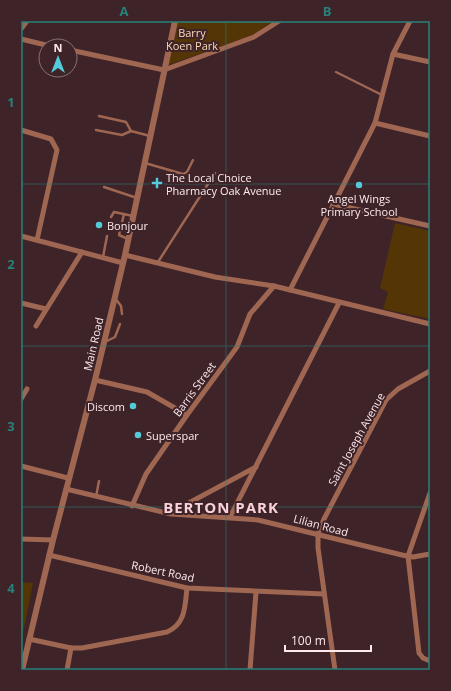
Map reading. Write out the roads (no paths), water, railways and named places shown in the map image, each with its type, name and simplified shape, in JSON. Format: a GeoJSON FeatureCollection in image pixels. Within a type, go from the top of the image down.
{"type":"FeatureCollection","features":[{"type":"Feature","properties":{"kind":"street"},"geometry":{"type":"LineString","coordinates":[[21,29],[26,21]]}},
{"type":"Feature","properties":{"kind":"street","name":"Main Road"},"geometry":{"type":"LineString","coordinates":[[22,668],[68,478],[95,380],[129,239],[175,21]]}},
{"type":"Feature","properties":{"kind":"street"},"geometry":{"type":"LineString","coordinates":[[78,52],[164,70],[254,38],[279,21]]}},
{"type":"Feature","properties":{"kind":"street"},"geometry":{"type":"LineString","coordinates":[[290,290],[375,123],[393,54],[410,21]]}},
{"type":"Feature","properties":{"kind":"street"},"geometry":{"type":"LineString","coordinates":[[21,39],[38,43]]}},
{"type":"Feature","properties":{"kind":"street"},"geometry":{"type":"LineString","coordinates":[[393,54],[430,62]]}},
{"type":"Feature","properties":{"kind":"street"},"geometry":{"type":"LineString","coordinates":[[375,123],[430,136]]}},
{"type":"Feature","properties":{"kind":"street"},"geometry":{"type":"LineString","coordinates":[[21,130],[51,140],[57,150],[37,240]]}},
{"type":"Feature","properties":{"kind":"street"},"geometry":{"type":"LineString","coordinates":[[333,204],[430,226]]}},
{"type":"Feature","properties":{"kind":"street"},"geometry":{"type":"LineString","coordinates":[[21,236],[123,263]]}},
{"type":"Feature","properties":{"kind":"street"},"geometry":{"type":"LineString","coordinates":[[36,326],[82,252]]}},
{"type":"Feature","properties":{"kind":"street"},"geometry":{"type":"LineString","coordinates":[[125,255],[215,277],[274,286],[430,324]]}},
{"type":"Feature","properties":{"kind":"street","name":"Barris Street"},"geometry":{"type":"LineString","coordinates":[[132,506],[146,474],[186,415],[239,343],[252,310],[274,286]]}},
{"type":"Feature","properties":{"kind":"street"},"geometry":{"type":"LineString","coordinates":[[21,303],[46,309]]}},
{"type":"Feature","properties":{"kind":"street"},"geometry":{"type":"LineString","coordinates":[[230,517],[339,303]]}},
{"type":"Feature","properties":{"kind":"street","name":"Saint Joseph Avenue"},"geometry":{"type":"LineString","coordinates":[[318,534],[324,519],[386,400],[398,389],[430,371]]}},
{"type":"Feature","properties":{"kind":"street"},"geometry":{"type":"LineString","coordinates":[[95,380],[147,392],[186,415]]}},
{"type":"Feature","properties":{"kind":"street"},"geometry":{"type":"LineString","coordinates":[[21,399],[27,389]]}},
{"type":"Feature","properties":{"kind":"street"},"geometry":{"type":"LineString","coordinates":[[21,466],[68,478]]}},
{"type":"Feature","properties":{"kind":"street"},"geometry":{"type":"LineString","coordinates":[[185,505],[256,467]]}},
{"type":"Feature","properties":{"kind":"street","name":"Lilian Road"},"geometry":{"type":"LineString","coordinates":[[66,489],[178,516],[230,517],[258,520],[408,556],[430,554]]}},
{"type":"Feature","properties":{"kind":"street"},"geometry":{"type":"LineString","coordinates":[[430,493],[408,556],[419,653],[423,658],[430,661]]}},
{"type":"Feature","properties":{"kind":"street"},"geometry":{"type":"LineString","coordinates":[[318,534],[324,594],[335,670]]}},
{"type":"Feature","properties":{"kind":"street"},"geometry":{"type":"LineString","coordinates":[[21,539],[53,540]]}},
{"type":"Feature","properties":{"kind":"street","name":"Robert Road"},"geometry":{"type":"LineString","coordinates":[[49,555],[188,588],[324,594]]}},
{"type":"Feature","properties":{"kind":"street"},"geometry":{"type":"LineString","coordinates":[[29,638],[71,648],[92,647],[172,630],[182,619],[188,588]]}},
{"type":"Feature","properties":{"kind":"street"},"geometry":{"type":"LineString","coordinates":[[250,670],[256,592]]}},
{"type":"Feature","properties":{"kind":"street"},"geometry":{"type":"LineString","coordinates":[[67,670],[71,648]]}},
{"type":"Feature","properties":{"kind":"lane"},"geometry":{"type":"LineString","coordinates":[[336,72],[382,95]]}},
{"type":"Feature","properties":{"kind":"lane"},"geometry":{"type":"LineString","coordinates":[[99,116],[126,122],[131,131]]}},
{"type":"Feature","properties":{"kind":"lane"},"geometry":{"type":"LineString","coordinates":[[96,130],[118,134],[131,131],[150,136]]}},
{"type":"Feature","properties":{"kind":"lane"},"geometry":{"type":"LineString","coordinates":[[145,163],[183,174],[187,172],[193,160]]}},
{"type":"Feature","properties":{"kind":"lane"},"geometry":{"type":"LineString","coordinates":[[157,263],[215,173]]}},
{"type":"Feature","properties":{"kind":"lane"},"geometry":{"type":"LineString","coordinates":[[104,187],[137,198]]}},
{"type":"Feature","properties":{"kind":"lane"},"geometry":{"type":"LineString","coordinates":[[111,217],[113,212],[134,216]]}},
{"type":"Feature","properties":{"kind":"lane"},"geometry":{"type":"LineString","coordinates":[[124,214],[119,235],[129,239]]}},
{"type":"Feature","properties":{"kind":"lane"},"geometry":{"type":"LineString","coordinates":[[103,258],[107,236]]}},
{"type":"Feature","properties":{"kind":"lane"},"geometry":{"type":"LineString","coordinates":[[115,298],[121,306],[122,314]]}},
{"type":"Feature","properties":{"kind":"lane"},"geometry":{"type":"LineString","coordinates":[[104,342],[115,337],[120,324]]}},
{"type":"Feature","properties":{"kind":"lane"},"geometry":{"type":"LineString","coordinates":[[96,497],[99,480]]}},
{"type":"Feature","properties":{"kind":"place","name":"The Local Choice Pharmacy Oak Avenue"},"geometry":{"type":"Point","coordinates":[157,183]}},
{"type":"Feature","properties":{"kind":"place","name":"Angel Wings Primary School"},"geometry":{"type":"Point","coordinates":[359,185]}},
{"type":"Feature","properties":{"kind":"place","name":"Bonjour"},"geometry":{"type":"Point","coordinates":[99,225]}},
{"type":"Feature","properties":{"kind":"place","name":"Discom"},"geometry":{"type":"Point","coordinates":[133,406]}},
{"type":"Feature","properties":{"kind":"place","name":"Superspar"},"geometry":{"type":"Point","coordinates":[138,435]}},
{"type":"Feature","properties":{"kind":"district","name":"BERTON PARK"},"geometry":{"type":"Point","coordinates":[221,507]}},
{"type":"Feature","properties":{"kind":"park label","name":"Barry Koen Park"},"geometry":{"type":"Point","coordinates":[192,38]}}]}
